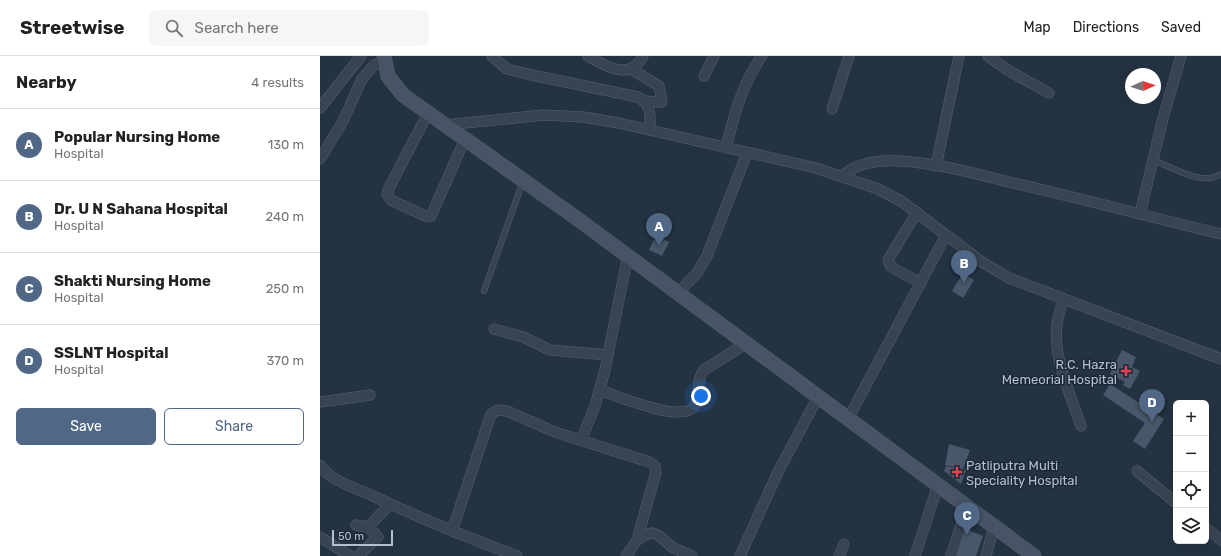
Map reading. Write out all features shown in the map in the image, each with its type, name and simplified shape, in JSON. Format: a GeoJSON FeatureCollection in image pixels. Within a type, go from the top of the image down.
{"type":"FeatureCollection","features":[{"type":"Feature","properties":{"kind":"main road"},"geometry":{"type":"LineString","coordinates":[[384,59],[388,76],[402,95],[445,124],[628,256],[745,344],[1034,556]]}},
{"type":"Feature","properties":{"kind":"street"},"geometry":{"type":"LineString","coordinates":[[320,108],[361,56]]}},
{"type":"Feature","properties":{"kind":"street"},"geometry":{"type":"LineString","coordinates":[[492,56],[507,68],[527,74],[638,97],[645,101],[662,102],[659,86],[631,69]]}},
{"type":"Feature","properties":{"kind":"street"},"geometry":{"type":"LineString","coordinates":[[588,56],[602,64],[618,70],[631,69],[640,63],[643,56]]}},
{"type":"Feature","properties":{"kind":"street"},"geometry":{"type":"LineString","coordinates":[[704,76],[714,56]]}},
{"type":"Feature","properties":{"kind":"street"},"geometry":{"type":"LineString","coordinates":[[726,148],[741,95],[752,70],[762,56]]}},
{"type":"Feature","properties":{"kind":"street"},"geometry":{"type":"LineString","coordinates":[[832,109],[849,56]]}},
{"type":"Feature","properties":{"kind":"street"},"geometry":{"type":"LineString","coordinates":[[936,166],[959,56]]}},
{"type":"Feature","properties":{"kind":"street"},"geometry":{"type":"LineString","coordinates":[[988,56],[1009,71],[1049,93]]}},
{"type":"Feature","properties":{"kind":"street"},"geometry":{"type":"LineString","coordinates":[[1140,214],[1181,56]]}},
{"type":"Feature","properties":{"kind":"street"},"geometry":{"type":"LineString","coordinates":[[320,159],[342,121],[362,78],[374,65],[384,59]]}},
{"type":"Feature","properties":{"kind":"street"},"geometry":{"type":"LineString","coordinates":[[645,101],[650,109],[650,130]]}},
{"type":"Feature","properties":{"kind":"street"},"geometry":{"type":"LineString","coordinates":[[428,113],[388,190],[387,194],[391,200],[425,216],[431,216],[465,139]]}},
{"type":"Feature","properties":{"kind":"street"},"geometry":{"type":"LineString","coordinates":[[445,124],[544,115],[583,117],[619,123],[816,168],[878,189],[917,212],[946,236],[982,262],[1009,278],[1221,359]]}},
{"type":"Feature","properties":{"kind":"street"},"geometry":{"type":"LineString","coordinates":[[678,293],[697,273],[707,256],[747,153]]}},
{"type":"Feature","properties":{"kind":"street"},"geometry":{"type":"LineString","coordinates":[[842,176],[850,169],[871,163],[898,161],[936,166],[1043,189],[1221,234]]}},
{"type":"Feature","properties":{"kind":"street"},"geometry":{"type":"LineString","coordinates":[[917,212],[888,260],[891,267],[921,283]]}},
{"type":"Feature","properties":{"kind":"street"},"geometry":{"type":"LineString","coordinates":[[848,419],[946,236]]}},
{"type":"Feature","properties":{"kind":"street"},"geometry":{"type":"LineString","coordinates":[[581,440],[599,390],[608,355],[628,256]]}},
{"type":"Feature","properties":{"kind":"street"},"geometry":{"type":"LineString","coordinates":[[1064,300],[1057,323],[1056,342],[1081,426]]}},
{"type":"Feature","properties":{"kind":"street"},"geometry":{"type":"LineString","coordinates":[[494,329],[523,338],[550,350],[608,355]]}},
{"type":"Feature","properties":{"kind":"street"},"geometry":{"type":"LineString","coordinates":[[599,390],[661,410],[677,414],[687,412],[694,407],[698,400],[699,376],[704,370],[745,344]]}},
{"type":"Feature","properties":{"kind":"street"},"geometry":{"type":"LineString","coordinates":[[320,402],[370,395]]}},
{"type":"Feature","properties":{"kind":"street"},"geometry":{"type":"LineString","coordinates":[[740,556],[778,472],[818,397]]}},
{"type":"Feature","properties":{"kind":"street"},"geometry":{"type":"LineString","coordinates":[[452,531],[491,414],[498,410],[507,411],[531,422],[649,462],[655,466],[656,472],[637,540],[626,556]]}},
{"type":"Feature","properties":{"kind":"street"},"geometry":{"type":"LineString","coordinates":[[320,465],[323,470],[337,480],[452,531],[517,556]]}},
{"type":"Feature","properties":{"kind":"street"},"geometry":{"type":"LineString","coordinates":[[1137,471],[1173,501]]}},
{"type":"Feature","properties":{"kind":"street"},"geometry":{"type":"LineString","coordinates":[[915,556],[938,485]]}},
{"type":"Feature","properties":{"kind":"street"},"geometry":{"type":"LineString","coordinates":[[368,527],[390,504]]}},
{"type":"Feature","properties":{"kind":"street"},"geometry":{"type":"LineString","coordinates":[[951,556],[967,507]]}},
{"type":"Feature","properties":{"kind":"street"},"geometry":{"type":"LineString","coordinates":[[356,525],[368,527],[378,537],[358,556]]}},
{"type":"Feature","properties":{"kind":"street"},"geometry":{"type":"LineString","coordinates":[[986,556],[994,526]]}},
{"type":"Feature","properties":{"kind":"street"},"geometry":{"type":"LineString","coordinates":[[1209,530],[1221,540]]}},
{"type":"Feature","properties":{"kind":"street"},"geometry":{"type":"LineString","coordinates":[[637,540],[647,534],[652,533],[658,535],[672,547],[692,556]]}},
{"type":"Feature","properties":{"kind":"street"},"geometry":{"type":"LineString","coordinates":[[320,537],[350,556]]}},
{"type":"Feature","properties":{"kind":"street"},"geometry":{"type":"LineString","coordinates":[[839,556],[844,544]]}},
{"type":"Feature","properties":{"kind":"lane"},"geometry":{"type":"LineString","coordinates":[[1153,160],[1203,178],[1211,178],[1221,174]]}},
{"type":"Feature","properties":{"kind":"lane"},"geometry":{"type":"LineString","coordinates":[[484,291],[523,180]]}},
{"type":"Feature","properties":{"kind":"building"},"geometry":{"type":"Polygon","coordinates":[[[656,235],[669,242],[662,256],[649,250],[656,235]]]}},
{"type":"Feature","properties":{"kind":"building"},"geometry":{"type":"Polygon","coordinates":[[[963,273],[974,280],[963,298],[952,291],[963,273]]]}},
{"type":"Feature","properties":{"kind":"building"},"geometry":{"type":"Polygon","coordinates":[[[1122,350],[1136,357],[1132,367],[1140,371],[1130,389],[1123,385],[1125,382],[1110,374],[1122,350]]]}},
{"type":"Feature","properties":{"kind":"building"},"geometry":{"type":"Polygon","coordinates":[[[1110,384],[1164,419],[1145,449],[1133,441],[1145,423],[1103,395],[1110,384]]]}},
{"type":"Feature","properties":{"kind":"building"},"geometry":{"type":"Polygon","coordinates":[[[949,444],[970,450],[963,469],[945,465],[949,444]]]}},
{"type":"Feature","properties":{"kind":"building"},"geometry":{"type":"Polygon","coordinates":[[[946,466],[966,470],[961,484],[944,471],[946,466]]]}},
{"type":"Feature","properties":{"kind":"building"},"geometry":{"type":"Polygon","coordinates":[[[963,528],[983,536],[976,556],[953,556],[963,528]]]}},
{"type":"Feature","properties":{"kind":"place","name":"Popular Nursing Home"},"geometry":{"type":"Point","coordinates":[659,246]}},
{"type":"Feature","properties":{"kind":"place","name":"Dr. U N Sahana Hospital"},"geometry":{"type":"Point","coordinates":[964,283]}},
{"type":"Feature","properties":{"kind":"place","name":"R.C. Hazra Memeorial Hospital"},"geometry":{"type":"Point","coordinates":[1126,371]}},
{"type":"Feature","properties":{"kind":"place","name":"SSLNT Hospital"},"geometry":{"type":"Point","coordinates":[1152,422]}},
{"type":"Feature","properties":{"kind":"place","name":"Patliputra Multi Speciality Hospital"},"geometry":{"type":"Point","coordinates":[957,472]}},
{"type":"Feature","properties":{"kind":"place","name":"Shakti Nursing Home"},"geometry":{"type":"Point","coordinates":[967,535]}}]}
